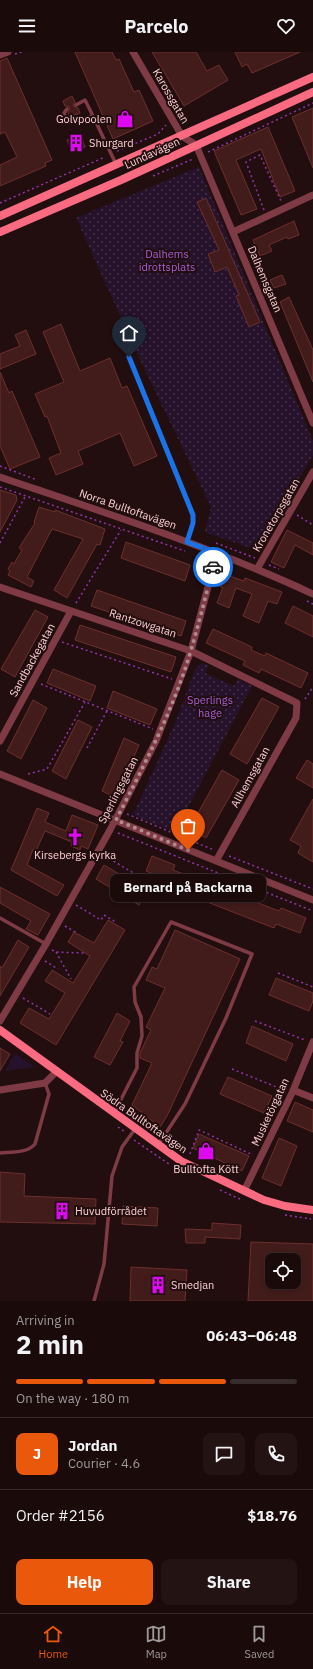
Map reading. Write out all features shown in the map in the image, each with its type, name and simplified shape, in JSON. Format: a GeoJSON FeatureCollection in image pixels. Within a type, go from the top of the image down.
{"type":"FeatureCollection","features":[{"type":"Feature","properties":{"kind":"main road","name":"Lundavägen"},"geometry":{"type":"LineString","coordinates":[[0,216],[313,77]]}},
{"type":"Feature","properties":{"kind":"main road","name":"Lundavägen"},"geometry":{"type":"LineString","coordinates":[[0,232],[313,92]]}},
{"type":"Feature","properties":{"kind":"main road","name":"Södra Bulltoftavägen"},"geometry":{"type":"LineString","coordinates":[[0,1030],[158,1146],[181,1161],[244,1191],[285,1206],[313,1210]]}},
{"type":"Feature","properties":{"kind":"street"},"geometry":{"type":"LineString","coordinates":[[0,55],[8,52]]}},
{"type":"Feature","properties":{"kind":"street","name":"Karossgatan"},"geometry":{"type":"LineString","coordinates":[[134,52],[182,136],[196,145]]}},
{"type":"Feature","properties":{"kind":"street","name":"Dalhemsgatan"},"geometry":{"type":"LineString","coordinates":[[196,145],[313,423]]}},
{"type":"Feature","properties":{"kind":"street"},"geometry":{"type":"LineString","coordinates":[[233,232],[313,196]]}},
{"type":"Feature","properties":{"kind":"street","name":"Kronetorpsgatan"},"geometry":{"type":"LineString","coordinates":[[258,569],[313,472]]}},
{"type":"Feature","properties":{"kind":"street","name":"Norra Bulltoftavägen"},"geometry":{"type":"LineString","coordinates":[[0,477],[217,553],[258,569],[313,594]]}},
{"type":"Feature","properties":{"kind":"street","name":"Sperlingsgatan"},"geometry":{"type":"LineString","coordinates":[[0,1021],[46,944],[116,820],[156,741],[191,651],[217,553]]}},
{"type":"Feature","properties":{"kind":"street","name":"Rantzowgatan"},"geometry":{"type":"LineString","coordinates":[[0,587],[73,608],[191,651],[297,703]]}},
{"type":"Feature","properties":{"kind":"street","name":"Sandbackegatan"},"geometry":{"type":"LineString","coordinates":[[0,741],[73,608]]}},
{"type":"Feature","properties":{"kind":"street","name":"Allhemsgatan"},"geometry":{"type":"LineString","coordinates":[[216,861],[296,718],[297,703]]}},
{"type":"Feature","properties":{"kind":"street"},"geometry":{"type":"LineString","coordinates":[[0,774],[313,900]]}},
{"type":"Feature","properties":{"kind":"street","name":"Musketörgatan"},"geometry":{"type":"LineString","coordinates":[[244,1191],[292,1092],[313,1042]]}},
{"type":"Feature","properties":{"kind":"street"},"geometry":{"type":"LineString","coordinates":[[0,1090],[44,1083],[57,1071]]}},
{"type":"Feature","properties":{"kind":"street"},"geometry":{"type":"LineString","coordinates":[[292,1092],[313,1098]]}},
{"type":"Feature","properties":{"kind":"lane"},"geometry":{"type":"LineString","coordinates":[[76,105],[86,100],[92,116],[116,165]]}},
{"type":"Feature","properties":{"kind":"lane"},"geometry":{"type":"LineString","coordinates":[[67,109],[64,113],[67,122],[74,123],[92,116]]}},
{"type":"Feature","properties":{"kind":"lane"},"geometry":{"type":"LineString","coordinates":[[129,357],[193,515],[193,523],[187,542]]}},
{"type":"Feature","properties":{"kind":"lane"},"geometry":{"type":"LineString","coordinates":[[0,918],[46,944]]}},
{"type":"Feature","properties":{"kind":"lane"},"geometry":{"type":"LineString","coordinates":[[114,1113],[137,1068],[137,1053],[142,1036],[141,1017],[135,1002],[134,987],[171,922],[252,954],[226,1018],[185,1104],[158,1146]]}},
{"type":"Feature","properties":{"kind":"lane"},"geometry":{"type":"LineString","coordinates":[[0,1153],[21,1151],[33,1147],[35,1144],[49,1094],[44,1083]]}},
{"type":"Feature","properties":{"kind":"lane"},"geometry":{"type":"LineString","coordinates":[[94,1301],[104,1264],[112,1176],[122,1147],[135,1129]]}},
{"type":"Feature","properties":{"kind":"path"},"geometry":{"type":"LineString","coordinates":[[266,217],[246,162],[260,155],[284,208]]}},
{"type":"Feature","properties":{"kind":"path"},"geometry":{"type":"LineString","coordinates":[[0,487],[121,530],[192,553]]}},
{"type":"Feature","properties":{"kind":"path"},"geometry":{"type":"LineString","coordinates":[[0,543],[26,495]]}},
{"type":"Feature","properties":{"kind":"path"},"geometry":{"type":"LineString","coordinates":[[290,512],[313,525]]}},
{"type":"Feature","properties":{"kind":"path"},"geometry":{"type":"LineString","coordinates":[[73,608],[121,530]]}},
{"type":"Feature","properties":{"kind":"path"},"geometry":{"type":"LineString","coordinates":[[62,642],[174,679]]}},
{"type":"Feature","properties":{"kind":"path"},"geometry":{"type":"LineString","coordinates":[[39,684],[154,730]]}},
{"type":"Feature","properties":{"kind":"path"},"geometry":{"type":"LineString","coordinates":[[305,699],[313,686]]}},
{"type":"Feature","properties":{"kind":"path"},"geometry":{"type":"LineString","coordinates":[[28,774],[47,769],[85,702]]}},
{"type":"Feature","properties":{"kind":"path"},"geometry":{"type":"LineString","coordinates":[[87,748],[106,710]]}},
{"type":"Feature","properties":{"kind":"path"},"geometry":{"type":"LineString","coordinates":[[131,816],[216,851]]}},
{"type":"Feature","properties":{"kind":"path"},"geometry":{"type":"LineString","coordinates":[[118,833],[313,911]]}},
{"type":"Feature","properties":{"kind":"path"},"geometry":{"type":"LineString","coordinates":[[228,855],[313,889]]}},
{"type":"Feature","properties":{"kind":"path"},"geometry":{"type":"LineString","coordinates":[[105,856],[155,886]]}},
{"type":"Feature","properties":{"kind":"path"},"geometry":{"type":"LineString","coordinates":[[76,905],[101,920],[104,915],[116,922]]}},
{"type":"Feature","properties":{"kind":"path"},"geometry":{"type":"LineString","coordinates":[[65,926],[77,932]]}},
{"type":"Feature","properties":{"kind":"path"},"geometry":{"type":"LineString","coordinates":[[52,950],[56,952],[84,953]]}},
{"type":"Feature","properties":{"kind":"path"},"geometry":{"type":"LineString","coordinates":[[56,952],[71,979]]}},
{"type":"Feature","properties":{"kind":"path"},"geometry":{"type":"LineString","coordinates":[[44,961],[58,969]]}},
{"type":"Feature","properties":{"kind":"path"},"geometry":{"type":"LineString","coordinates":[[278,973],[313,987]]}},
{"type":"Feature","properties":{"kind":"path"},"geometry":{"type":"LineString","coordinates":[[23,998],[50,1014]]}},
{"type":"Feature","properties":{"kind":"path"},"geometry":{"type":"LineString","coordinates":[[255,1021],[313,1042]]}},
{"type":"Feature","properties":{"kind":"path"},"geometry":{"type":"LineString","coordinates":[[232,1069],[292,1092]]}},
{"type":"Feature","properties":{"kind":"path"},"geometry":{"type":"LineString","coordinates":[[190,1154],[199,1130],[260,1158]]}},
{"type":"Feature","properties":{"kind":"green space","name":"Dalhems idrottsplats"},"geometry":{"type":"Polygon","coordinates":[[[199,167],[313,441],[313,455],[256,550],[205,532],[211,507],[142,364],[76,218],[199,167]]]}},
{"type":"Feature","properties":{"kind":"green space","name":"Sperlings hage"},"geometry":{"type":"Polygon","coordinates":[[[202,663],[209,665],[205,673],[234,686],[238,679],[252,686],[175,832],[133,815],[176,721],[195,669],[202,663]]]}},
{"type":"Feature","properties":{"kind":"green space"},"geometry":{"type":"Polygon","coordinates":[[[15,1053],[35,1067],[5,1071],[15,1053]]]}},
{"type":"Feature","properties":{"kind":"building"},"geometry":{"type":"Polygon","coordinates":[[[75,52],[112,52],[116,60],[119,59],[134,92],[139,90],[153,121],[113,139],[75,52]]]}},
{"type":"Feature","properties":{"kind":"building"},"geometry":{"type":"Polygon","coordinates":[[[152,52],[196,52],[207,71],[219,65],[228,80],[184,106],[152,52]]]}},
{"type":"Feature","properties":{"kind":"building"},"geometry":{"type":"Polygon","coordinates":[[[235,52],[300,52],[252,73],[247,64],[242,67],[235,52]]]}},
{"type":"Feature","properties":{"kind":"building"},"geometry":{"type":"Polygon","coordinates":[[[7,58],[52,160],[45,163],[46,166],[0,186],[0,165],[17,157],[5,132],[0,134],[0,61],[7,58]]]}},
{"type":"Feature","properties":{"kind":"building"},"geometry":{"type":"Polygon","coordinates":[[[72,96],[75,102],[73,106],[78,108],[80,113],[70,117],[68,113],[70,107],[65,106],[63,101],[72,96]]]}},
{"type":"Feature","properties":{"kind":"building"},"geometry":{"type":"Polygon","coordinates":[[[313,108],[313,168],[292,117],[313,108]]]}},
{"type":"Feature","properties":{"kind":"building"},"geometry":{"type":"Polygon","coordinates":[[[268,127],[295,191],[280,197],[261,149],[236,160],[257,209],[241,215],[214,151],[268,127]]]}},
{"type":"Feature","properties":{"kind":"building","name":"Shurgard"},"geometry":{"type":"Polygon","coordinates":[[[80,135],[85,147],[73,152],[67,140],[80,135]]]}},
{"type":"Feature","properties":{"kind":"building"},"geometry":{"type":"Polygon","coordinates":[[[206,198],[260,322],[249,327],[236,296],[239,295],[227,267],[215,272],[208,254],[219,250],[197,202],[206,198]]]}},
{"type":"Feature","properties":{"kind":"building"},"geometry":{"type":"Polygon","coordinates":[[[294,221],[299,235],[288,239],[287,237],[269,245],[272,251],[260,256],[253,240],[294,221]]]}},
{"type":"Feature","properties":{"kind":"building"},"geometry":{"type":"Polygon","coordinates":[[[282,275],[286,284],[274,288],[270,280],[282,275]]]}},
{"type":"Feature","properties":{"kind":"building"},"geometry":{"type":"Polygon","coordinates":[[[289,297],[313,350],[313,382],[280,302],[289,297]]]}},
{"type":"Feature","properties":{"kind":"building"},"geometry":{"type":"Polygon","coordinates":[[[61,324],[80,371],[110,358],[122,388],[127,386],[157,456],[134,466],[120,433],[78,451],[83,464],[56,475],[49,458],[61,453],[47,416],[45,417],[35,394],[64,382],[43,332],[61,324]]]}},
{"type":"Feature","properties":{"kind":"building"},"geometry":{"type":"Polygon","coordinates":[[[26,330],[36,354],[0,369],[0,354],[20,346],[15,335],[26,330]]]}},
{"type":"Feature","properties":{"kind":"building"},"geometry":{"type":"Polygon","coordinates":[[[0,372],[9,393],[12,391],[40,457],[10,469],[0,446],[0,372]]]}},
{"type":"Feature","properties":{"kind":"building"},"geometry":{"type":"Polygon","coordinates":[[[0,490],[16,495],[17,500],[0,532],[0,490]]]}},
{"type":"Feature","properties":{"kind":"building"},"geometry":{"type":"Polygon","coordinates":[[[39,507],[55,512],[55,510],[105,529],[100,545],[97,544],[67,598],[54,590],[83,539],[52,529],[27,577],[34,581],[31,587],[8,575],[10,571],[8,569],[12,562],[14,564],[22,550],[19,548],[35,523],[34,522],[39,507]]]}},
{"type":"Feature","properties":{"kind":"building"},"geometry":{"type":"Polygon","coordinates":[[[287,530],[313,543],[313,555],[295,545],[284,568],[271,562],[287,530]]]}},
{"type":"Feature","properties":{"kind":"building"},"geometry":{"type":"Polygon","coordinates":[[[126,542],[190,565],[185,581],[121,558],[126,542]]]}},
{"type":"Feature","properties":{"kind":"building"},"geometry":{"type":"Polygon","coordinates":[[[224,574],[244,581],[245,578],[282,592],[277,604],[268,601],[259,623],[243,616],[252,594],[236,588],[229,608],[217,603],[223,587],[220,587],[224,574]]]}},
{"type":"Feature","properties":{"kind":"building"},"geometry":{"type":"Polygon","coordinates":[[[97,590],[186,621],[181,636],[91,606],[97,590]]]}},
{"type":"Feature","properties":{"kind":"building"},"geometry":{"type":"Polygon","coordinates":[[[293,606],[313,616],[313,637],[285,623],[293,606]]]}},
{"type":"Feature","properties":{"kind":"building"},"geometry":{"type":"Polygon","coordinates":[[[35,610],[48,617],[15,677],[1,669],[35,610]]]}},
{"type":"Feature","properties":{"kind":"building"},"geometry":{"type":"Polygon","coordinates":[[[80,625],[176,657],[171,672],[75,640],[80,625]]]}},
{"type":"Feature","properties":{"kind":"building"},"geometry":{"type":"Polygon","coordinates":[[[213,629],[252,647],[251,650],[265,656],[266,653],[308,673],[301,688],[261,669],[259,673],[243,665],[245,661],[206,643],[213,629]]]}},
{"type":"Feature","properties":{"kind":"building"},"geometry":{"type":"Polygon","coordinates":[[[53,669],[96,686],[90,701],[47,683],[53,669]]]}},
{"type":"Feature","properties":{"kind":"building"},"geometry":{"type":"Polygon","coordinates":[[[113,691],[157,709],[150,725],[107,708],[113,691]]]}},
{"type":"Feature","properties":{"kind":"building"},"geometry":{"type":"Polygon","coordinates":[[[262,698],[279,707],[247,764],[230,754],[262,698]]]}},
{"type":"Feature","properties":{"kind":"building"},"geometry":{"type":"Polygon","coordinates":[[[33,700],[47,708],[21,759],[7,751],[33,700]]]}},
{"type":"Feature","properties":{"kind":"building"},"geometry":{"type":"Polygon","coordinates":[[[78,720],[92,727],[66,779],[52,771],[78,720]]]}},
{"type":"Feature","properties":{"kind":"building"},"geometry":{"type":"Polygon","coordinates":[[[124,738],[139,745],[116,798],[102,791],[124,738]]]}},
{"type":"Feature","properties":{"kind":"building"},"geometry":{"type":"Polygon","coordinates":[[[307,760],[313,764],[313,788],[296,778],[307,760]]]}},
{"type":"Feature","properties":{"kind":"building"},"geometry":{"type":"Polygon","coordinates":[[[222,770],[239,780],[206,838],[189,829],[222,770]]]}},
{"type":"Feature","properties":{"kind":"building"},"geometry":{"type":"Polygon","coordinates":[[[313,799],[313,862],[298,853],[301,846],[290,840],[313,799]]]}},
{"type":"Feature","properties":{"kind":"building"},"geometry":{"type":"Polygon","coordinates":[[[37,808],[49,813],[45,822],[66,831],[72,815],[98,825],[88,849],[81,846],[80,850],[71,846],[72,842],[45,831],[36,851],[33,849],[27,865],[64,885],[57,896],[11,870],[37,808]]]}},
{"type":"Feature","properties":{"kind":"building"},"geometry":{"type":"Polygon","coordinates":[[[152,856],[175,865],[173,870],[279,911],[281,908],[306,918],[300,933],[276,924],[274,928],[166,886],[168,880],[146,871],[152,856]]]}},
{"type":"Feature","properties":{"kind":"building"},"geometry":{"type":"Polygon","coordinates":[[[104,865],[148,891],[139,905],[96,879],[104,865]]]}},
{"type":"Feature","properties":{"kind":"building"},"geometry":{"type":"Polygon","coordinates":[[[0,887],[50,914],[38,935],[26,929],[31,921],[0,903],[0,887]]]}},
{"type":"Feature","properties":{"kind":"building"},"geometry":{"type":"Polygon","coordinates":[[[108,920],[125,930],[56,1045],[20,1023],[29,1008],[49,1019],[65,993],[45,981],[52,970],[73,983],[90,956],[68,942],[74,932],[94,943],[108,920]]]}},
{"type":"Feature","properties":{"kind":"building"},"geometry":{"type":"Polygon","coordinates":[[[175,930],[240,959],[167,1116],[160,1127],[132,1105],[152,1063],[140,1058],[140,1053],[151,1030],[146,1027],[165,988],[146,980],[152,967],[157,969],[175,930]]]}},
{"type":"Feature","properties":{"kind":"building"},"geometry":{"type":"Polygon","coordinates":[[[18,940],[29,947],[0,996],[0,966],[2,968],[18,940]]]}},
{"type":"Feature","properties":{"kind":"building"},"geometry":{"type":"Polygon","coordinates":[[[276,978],[313,993],[313,1001],[309,1011],[269,995],[276,978]]]}},
{"type":"Feature","properties":{"kind":"building"},"geometry":{"type":"Polygon","coordinates":[[[117,1013],[130,1021],[120,1041],[123,1042],[110,1065],[94,1057],[117,1013]]]}},
{"type":"Feature","properties":{"kind":"building"},"geometry":{"type":"Polygon","coordinates":[[[252,1026],[293,1044],[286,1061],[246,1043],[252,1026]]]}},
{"type":"Feature","properties":{"kind":"building"},"geometry":{"type":"Polygon","coordinates":[[[0,1048],[10,1054],[0,1071],[0,1048]]]}},
{"type":"Feature","properties":{"kind":"building"},"geometry":{"type":"Polygon","coordinates":[[[228,1077],[272,1096],[264,1113],[220,1094],[228,1077]]]}},
{"type":"Feature","properties":{"kind":"building"},"geometry":{"type":"Polygon","coordinates":[[[295,1102],[313,1110],[313,1132],[287,1121],[295,1102]]]}},
{"type":"Feature","properties":{"kind":"building"},"geometry":{"type":"Polygon","coordinates":[[[199,1134],[249,1156],[242,1171],[193,1148],[199,1134]]]}},
{"type":"Feature","properties":{"kind":"building"},"geometry":{"type":"Polygon","coordinates":[[[279,1138],[297,1146],[281,1186],[262,1178],[279,1138]]]}},
{"type":"Feature","properties":{"kind":"building"},"geometry":{"type":"Polygon","coordinates":[[[0,1172],[25,1174],[24,1196],[96,1199],[95,1224],[0,1222],[0,1172]]]}},
{"type":"Feature","properties":{"kind":"building"},"geometry":{"type":"Polygon","coordinates":[[[123,1206],[158,1208],[157,1226],[122,1224],[123,1206]]]}},
{"type":"Feature","properties":{"kind":"building"},"geometry":{"type":"Polygon","coordinates":[[[212,1223],[241,1225],[240,1239],[205,1237],[205,1243],[186,1243],[185,1229],[212,1230],[212,1223]]]}},
{"type":"Feature","properties":{"kind":"building"},"geometry":{"type":"Polygon","coordinates":[[[251,1242],[313,1244],[313,1301],[248,1301],[251,1242]]]}},
{"type":"Feature","properties":{"kind":"building","name":"Smedjan"},"geometry":{"type":"Polygon","coordinates":[[[131,1267],[187,1270],[185,1301],[130,1301],[131,1267]]]}},
{"type":"Feature","properties":{"kind":"way so far"},"geometry":{"type":"LineString","coordinates":[[188,850],[116,820],[156,741],[174,698],[191,651],[213,567]]}},
{"type":"Feature","properties":{"kind":"place","name":"Golvpoolen"},"geometry":{"type":"Point","coordinates":[125,119]}},
{"type":"Feature","properties":{"kind":"place","name":"Shurgard"},"geometry":{"type":"Point","coordinates":[76,143]}},
{"type":"Feature","properties":{"kind":"place","name":"Kirsebergs kyrka"},"geometry":{"type":"Point","coordinates":[75,837]}},
{"type":"Feature","properties":{"kind":"place","name":"Bernard på Backarna"},"geometry":{"type":"Point","coordinates":[188,850]}},
{"type":"Feature","properties":{"kind":"place","name":"Bulltofta Kött"},"geometry":{"type":"Point","coordinates":[206,1151]}},
{"type":"Feature","properties":{"kind":"place","name":"Huvudförrådet"},"geometry":{"type":"Point","coordinates":[62,1211]}},
{"type":"Feature","properties":{"kind":"place","name":"Smedjan"},"geometry":{"type":"Point","coordinates":[158,1285]}},
{"type":"Feature","properties":{"kind":"route"},"geometry":{"type":"LineString","coordinates":[[129,357],[193,515],[193,523],[187,542],[217,553],[213,567]]}}]}
